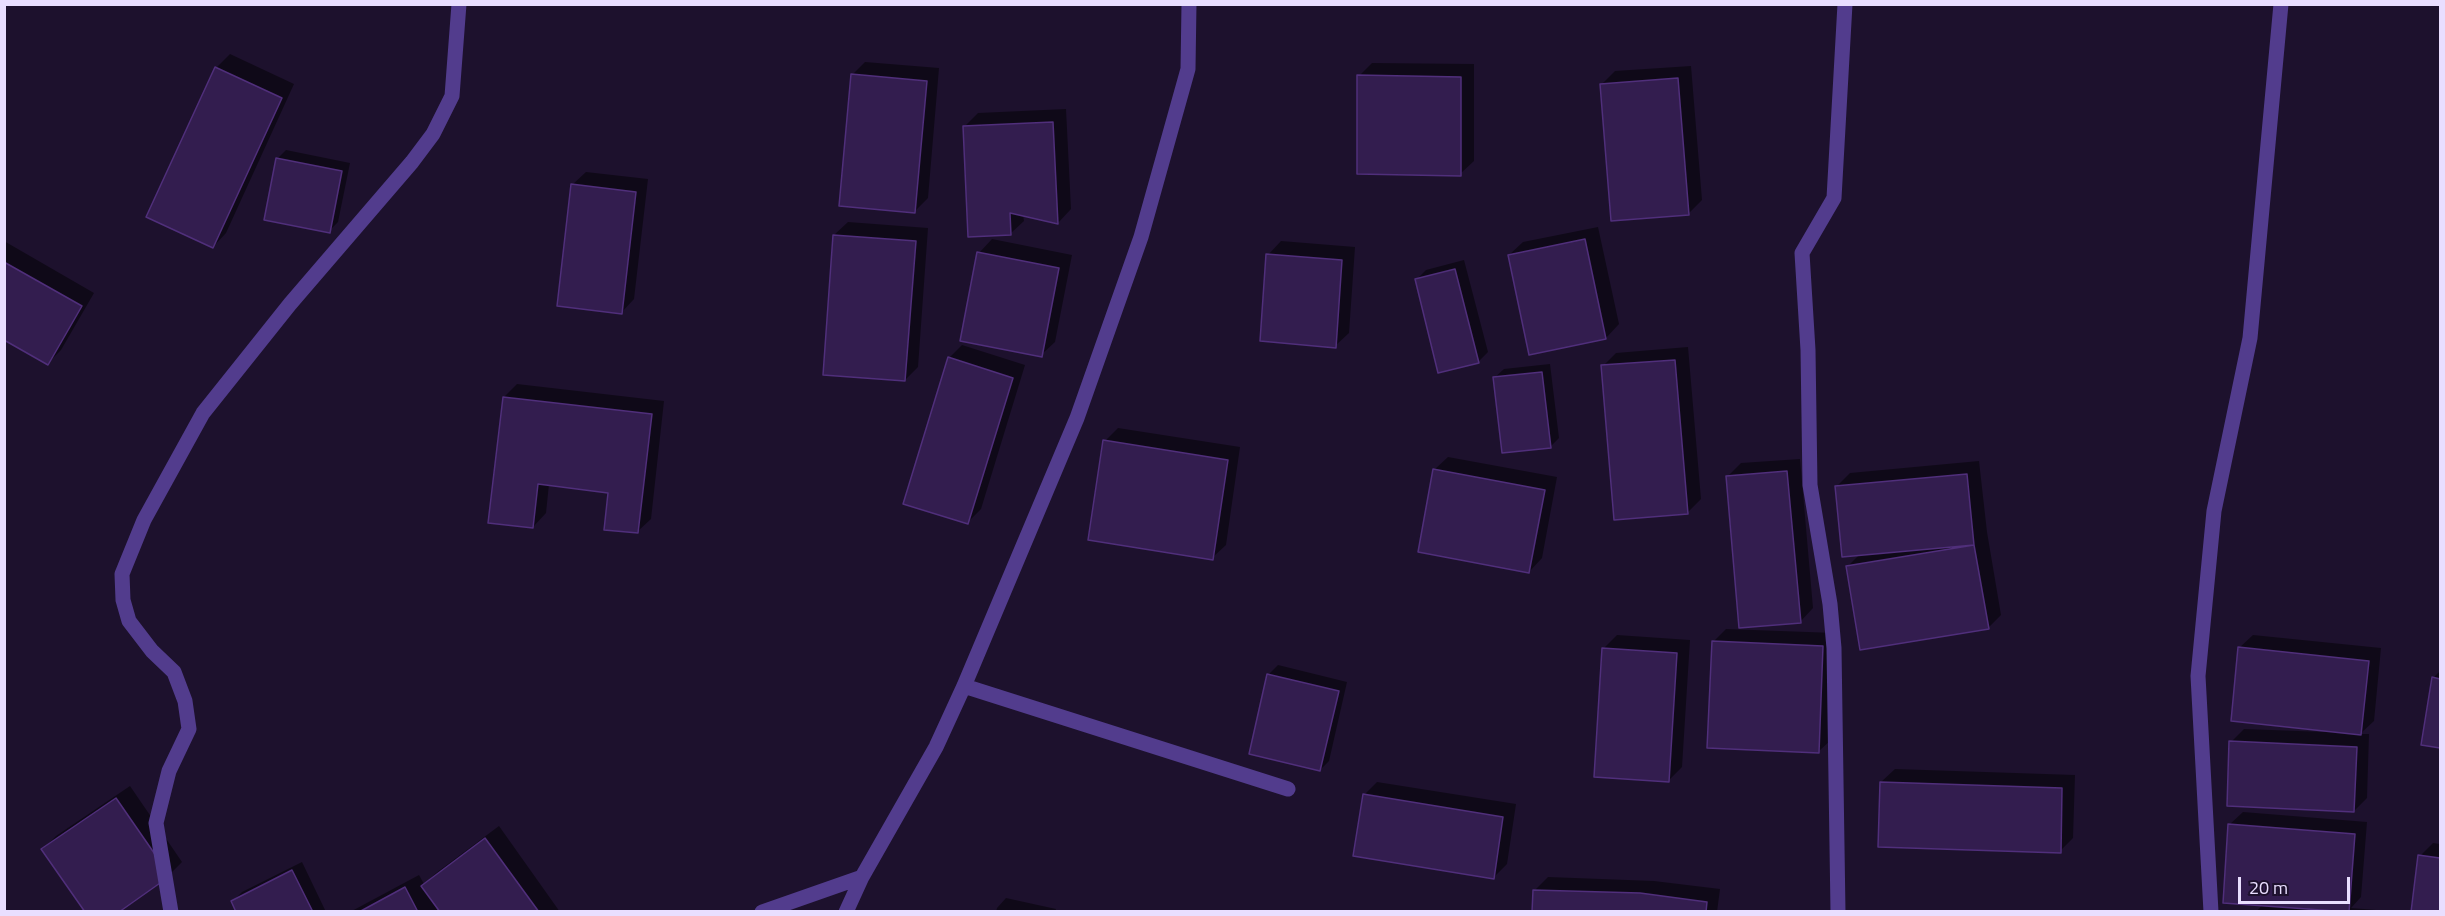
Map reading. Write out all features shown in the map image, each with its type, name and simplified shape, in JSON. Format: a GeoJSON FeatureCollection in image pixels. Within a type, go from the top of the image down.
{"type":"FeatureCollection","features":[{"type":"Feature","properties":{"kind":"street"},"geometry":{"type":"LineString","coordinates":[[171,912],[156,823],[169,771],[189,729],[188,719],[185,701],[174,672],[152,651],[129,621],[123,600],[122,574],[144,520],[203,413],[290,304],[412,162],[433,134],[452,96],[459,4]]}},
{"type":"Feature","properties":{"kind":"street"},"geometry":{"type":"LineString","coordinates":[[846,912],[862,877],[936,747],[1077,418],[1141,237],[1188,69],[1189,4]]}},
{"type":"Feature","properties":{"kind":"street"},"geometry":{"type":"LineString","coordinates":[[1838,912],[1834,648],[1830,604],[1810,485],[1808,350],[1802,253],[1834,198],[1845,4]]}},
{"type":"Feature","properties":{"kind":"street"},"geometry":{"type":"LineString","coordinates":[[2211,912],[2198,676],[2214,511],[2250,338],[2281,4]]}},
{"type":"Feature","properties":{"kind":"street"},"geometry":{"type":"LineString","coordinates":[[964,686],[1288,789]]}},
{"type":"Feature","properties":{"kind":"street"},"geometry":{"type":"LineString","coordinates":[[762,912],[862,877]]}},
{"type":"Feature","properties":{"kind":"building"},"geometry":{"type":"Polygon","coordinates":[[[215,67],[282,98],[213,248],[146,217],[215,67]]]}},
{"type":"Feature","properties":{"kind":"building"},"geometry":{"type":"Polygon","coordinates":[[[851,74],[927,81],[915,213],[839,206],[851,74]]]}},
{"type":"Feature","properties":{"kind":"building"},"geometry":{"type":"Polygon","coordinates":[[[1357,75],[1461,77],[1461,176],[1357,174],[1357,75]]]}},
{"type":"Feature","properties":{"kind":"building"},"geometry":{"type":"Polygon","coordinates":[[[1678,78],[1689,215],[1611,221],[1600,84],[1678,78]]]}},
{"type":"Feature","properties":{"kind":"building"},"geometry":{"type":"Polygon","coordinates":[[[1053,122],[1058,224],[1010,213],[1011,235],[968,237],[963,126],[1053,122]]]}},
{"type":"Feature","properties":{"kind":"building"},"geometry":{"type":"Polygon","coordinates":[[[276,158],[342,171],[330,233],[264,220],[276,158]]]}},
{"type":"Feature","properties":{"kind":"building"},"geometry":{"type":"Polygon","coordinates":[[[571,184],[636,192],[622,314],[557,306],[571,184]]]}},
{"type":"Feature","properties":{"kind":"building"},"geometry":{"type":"Polygon","coordinates":[[[833,235],[916,241],[905,381],[823,375],[833,235]]]}},
{"type":"Feature","properties":{"kind":"building"},"geometry":{"type":"Polygon","coordinates":[[[1585,239],[1606,339],[1529,355],[1508,255],[1585,239]]]}},
{"type":"Feature","properties":{"kind":"building"},"geometry":{"type":"Polygon","coordinates":[[[977,252],[1059,268],[1042,357],[960,341],[977,252]]]}},
{"type":"Feature","properties":{"kind":"building"},"geometry":{"type":"Polygon","coordinates":[[[1266,254],[1342,260],[1336,348],[1260,341],[1266,254]]]}},
{"type":"Feature","properties":{"kind":"building"},"geometry":{"type":"Polygon","coordinates":[[[4,262],[82,306],[48,365],[4,340],[4,262]]]}},
{"type":"Feature","properties":{"kind":"building"},"geometry":{"type":"Polygon","coordinates":[[[1455,269],[1479,363],[1438,373],[1415,279],[1455,269]]]}},
{"type":"Feature","properties":{"kind":"building"},"geometry":{"type":"Polygon","coordinates":[[[948,357],[1013,378],[968,524],[903,504],[948,357]]]}},
{"type":"Feature","properties":{"kind":"building"},"geometry":{"type":"Polygon","coordinates":[[[1675,360],[1688,514],[1614,520],[1601,365],[1675,360]]]}},
{"type":"Feature","properties":{"kind":"building"},"geometry":{"type":"Polygon","coordinates":[[[1542,372],[1551,448],[1502,453],[1493,377],[1542,372]]]}},
{"type":"Feature","properties":{"kind":"building"},"geometry":{"type":"Polygon","coordinates":[[[503,397],[652,414],[638,533],[604,530],[608,493],[538,484],[533,528],[488,523],[503,397]]]}},
{"type":"Feature","properties":{"kind":"building"},"geometry":{"type":"Polygon","coordinates":[[[1103,440],[1228,460],[1213,560],[1088,540],[1103,440]]]}},
{"type":"Feature","properties":{"kind":"building"},"geometry":{"type":"Polygon","coordinates":[[[1433,469],[1545,490],[1529,573],[1418,552],[1433,469]]]}},
{"type":"Feature","properties":{"kind":"building"},"geometry":{"type":"Polygon","coordinates":[[[1787,471],[1801,623],[1739,628],[1726,476],[1787,471]]]}},
{"type":"Feature","properties":{"kind":"building"},"geometry":{"type":"Polygon","coordinates":[[[1967,474],[1974,545],[1842,557],[1835,486],[1967,474]]]}},
{"type":"Feature","properties":{"kind":"building"},"geometry":{"type":"Polygon","coordinates":[[[1974,545],[1989,629],[1860,650],[1846,566],[1974,545]]]}},
{"type":"Feature","properties":{"kind":"building"},"geometry":{"type":"Polygon","coordinates":[[[1712,641],[1823,646],[1819,753],[1707,748],[1712,641]]]}},
{"type":"Feature","properties":{"kind":"building"},"geometry":{"type":"Polygon","coordinates":[[[2238,647],[2369,661],[2361,735],[2231,721],[2238,647]]]}},
{"type":"Feature","properties":{"kind":"building"},"geometry":{"type":"Polygon","coordinates":[[[1602,648],[1677,653],[1669,782],[1594,777],[1602,648]]]}},
{"type":"Feature","properties":{"kind":"building"},"geometry":{"type":"Polygon","coordinates":[[[1267,674],[1339,691],[1320,771],[1249,754],[1267,674]]]}},
{"type":"Feature","properties":{"kind":"building"},"geometry":{"type":"Polygon","coordinates":[[[2432,677],[2440,679],[2440,748],[2421,745],[2432,677]]]}},
{"type":"Feature","properties":{"kind":"building"},"geometry":{"type":"Polygon","coordinates":[[[2229,741],[2357,747],[2354,812],[2227,806],[2229,741]]]}},
{"type":"Feature","properties":{"kind":"building"},"geometry":{"type":"Polygon","coordinates":[[[1880,782],[2062,788],[2061,853],[1878,847],[1880,782]]]}},
{"type":"Feature","properties":{"kind":"building"},"geometry":{"type":"Polygon","coordinates":[[[1363,794],[1503,817],[1494,879],[1353,856],[1363,794]]]}},
{"type":"Feature","properties":{"kind":"building"},"geometry":{"type":"Polygon","coordinates":[[[116,798],[170,876],[119,912],[85,912],[41,849],[116,798]]]}},
{"type":"Feature","properties":{"kind":"building"},"geometry":{"type":"Polygon","coordinates":[[[2228,824],[2355,834],[2349,912],[2223,903],[2228,824]]]}},
{"type":"Feature","properties":{"kind":"building"},"geometry":{"type":"Polygon","coordinates":[[[485,838],[539,912],[440,912],[421,886],[485,838]]]}},
{"type":"Feature","properties":{"kind":"building"},"geometry":{"type":"Polygon","coordinates":[[[2418,855],[2440,858],[2440,912],[2411,912],[2418,855]]]}},
{"type":"Feature","properties":{"kind":"building"},"geometry":{"type":"Polygon","coordinates":[[[292,870],[313,912],[236,912],[231,901],[292,870]]]}},
{"type":"Feature","properties":{"kind":"building"},"geometry":{"type":"Polygon","coordinates":[[[405,887],[418,912],[359,912],[405,887]]]}},
{"type":"Feature","properties":{"kind":"building"},"geometry":{"type":"Polygon","coordinates":[[[1533,890],[1640,893],[1707,902],[1706,912],[1532,912],[1533,890]]]}}]}
